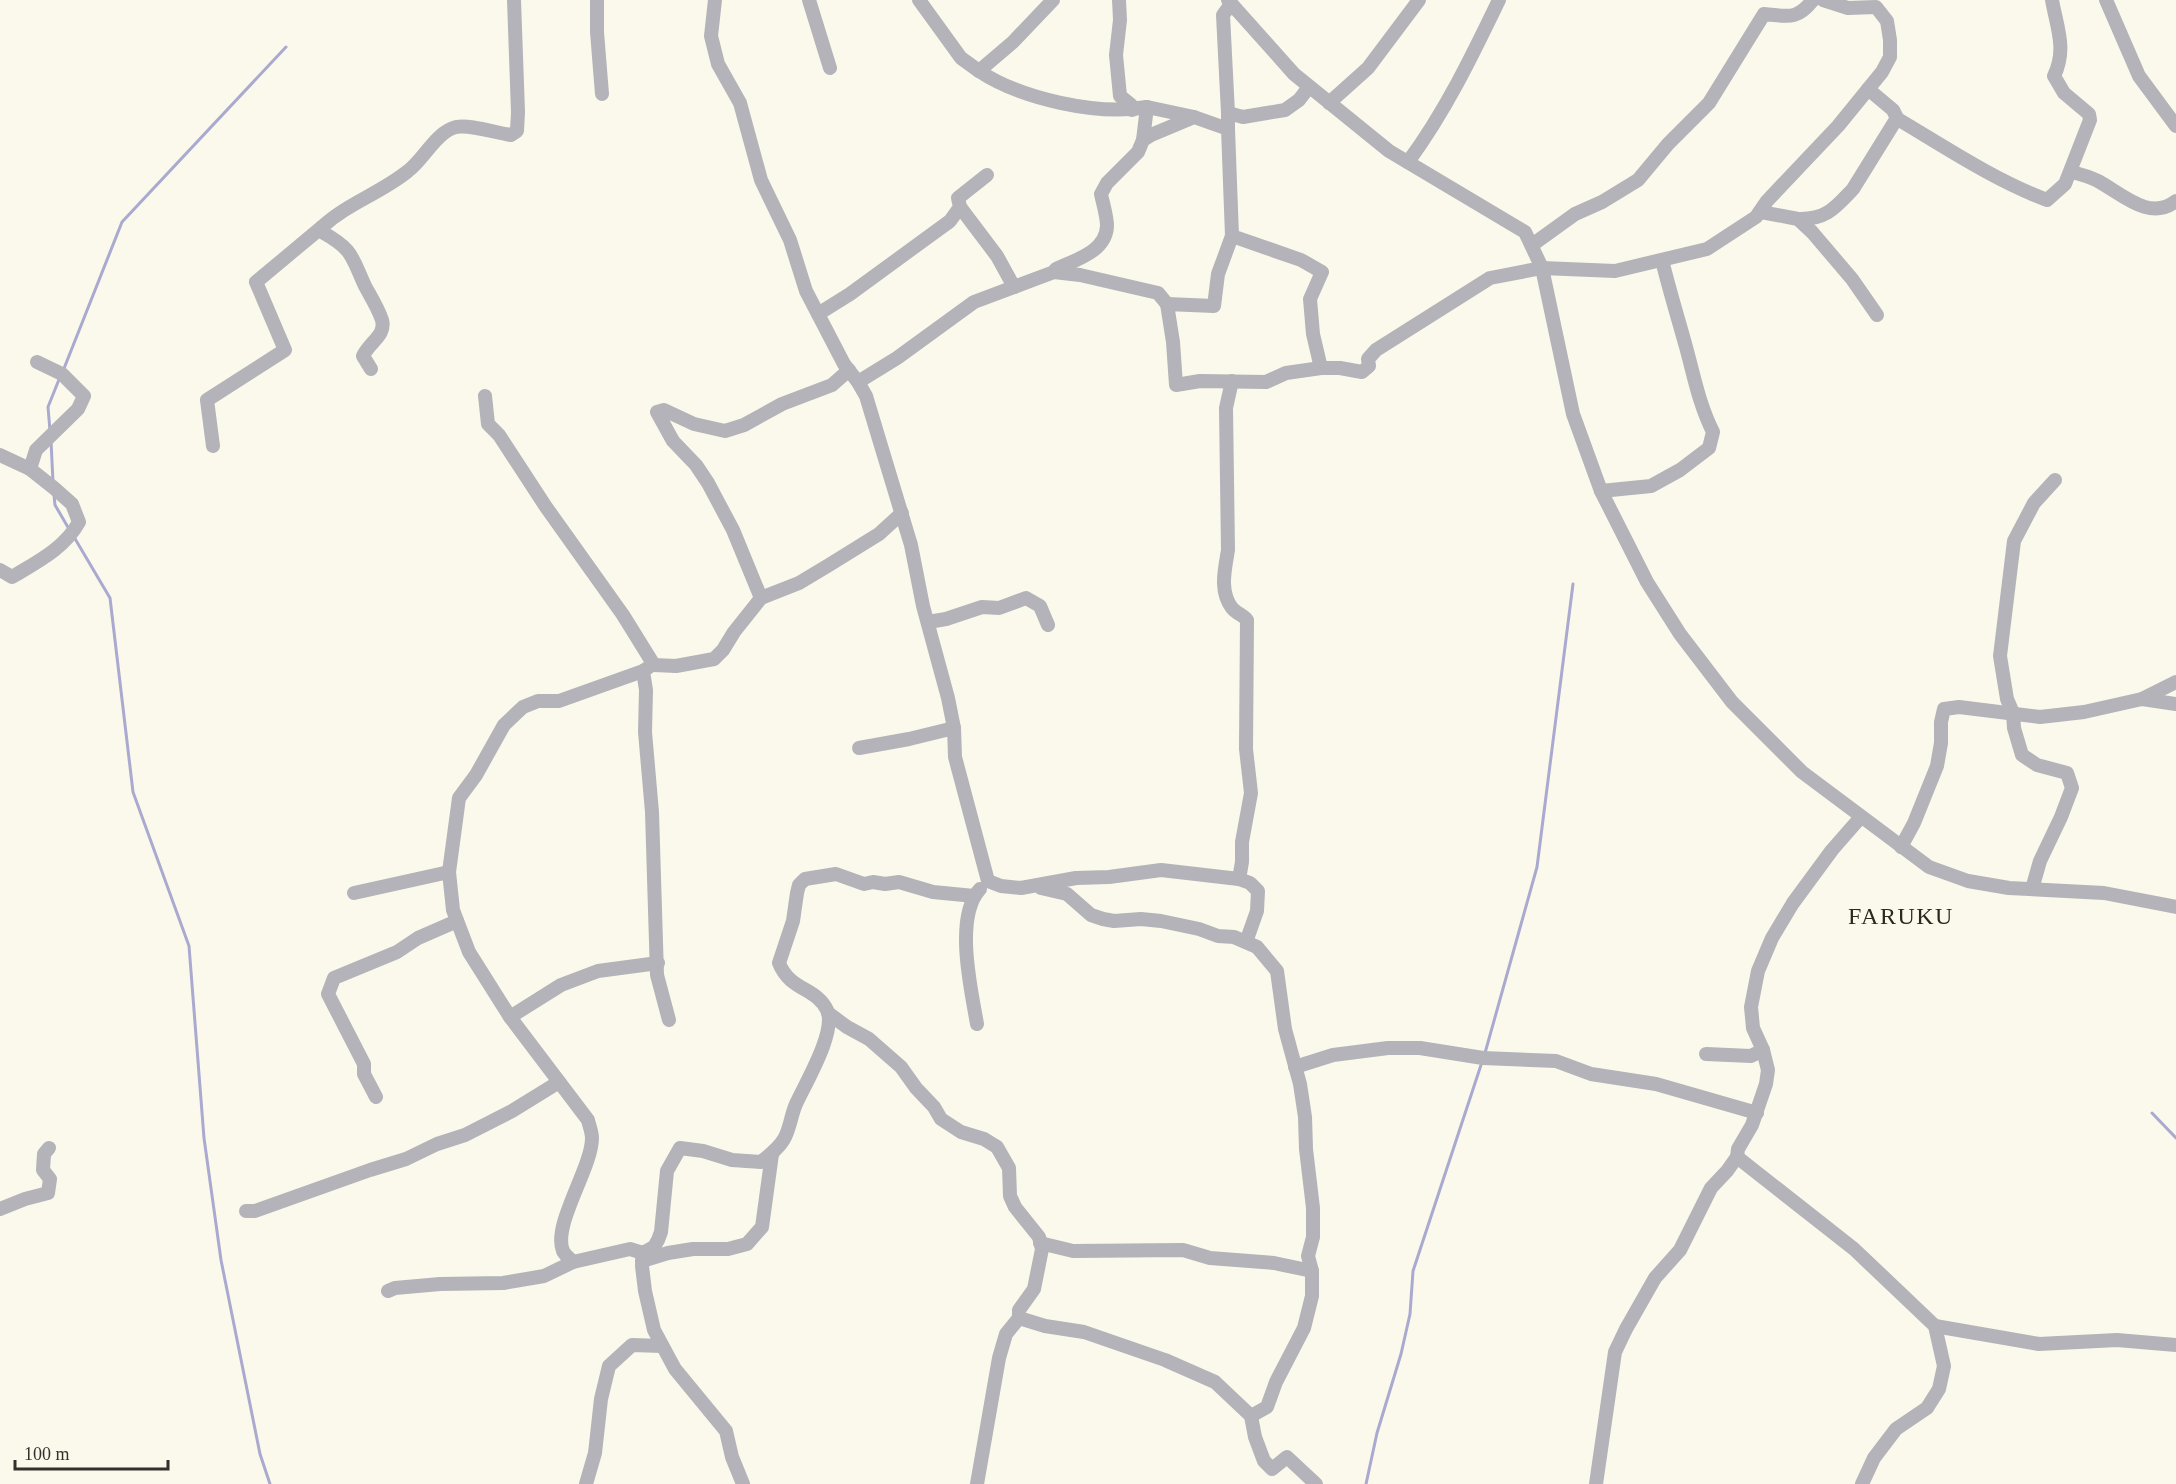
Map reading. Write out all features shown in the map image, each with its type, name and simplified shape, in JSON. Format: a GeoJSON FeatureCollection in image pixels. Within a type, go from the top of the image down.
{"type":"FeatureCollection","features":[{"type":"Feature","properties":{"kind":"street"},"geometry":{"type":"LineString","coordinates":[[213,446],[207,400],[285,350],[256,282],[348,206],[380,190],[409,171],[443,134],[455,127],[471,127],[511,135],[517,131],[514,0]]}},
{"type":"Feature","properties":{"kind":"street"},"geometry":{"type":"LineString","coordinates":[[597,0],[602,94]]}},
{"type":"Feature","properties":{"kind":"street"},"geometry":{"type":"LineString","coordinates":[[715,0],[711,36],[718,64],[740,103],[761,180],[790,240],[806,291],[849,370],[866,396],[911,545],[923,606],[948,698],[954,728],[956,757],[988,881]]}},
{"type":"Feature","properties":{"kind":"street"},"geometry":{"type":"LineString","coordinates":[[809,0],[830,68]]}},
{"type":"Feature","properties":{"kind":"street"},"geometry":{"type":"LineString","coordinates":[[919,0],[961,58],[979,71],[1019,90],[1067,104],[1104,110],[1147,108],[1194,117],[1228,129]]}},
{"type":"Feature","properties":{"kind":"street"},"geometry":{"type":"LineString","coordinates":[[979,71],[1020,36],[1053,0]]}},
{"type":"Feature","properties":{"kind":"street"},"geometry":{"type":"LineString","coordinates":[[1119,0],[1120,20],[1116,55],[1119,96],[1131,105],[1132,110]]}},
{"type":"Feature","properties":{"kind":"street"},"geometry":{"type":"LineString","coordinates":[[1329,103],[1368,68],[1419,0]]}},
{"type":"Feature","properties":{"kind":"street"},"geometry":{"type":"LineString","coordinates":[[1408,162],[1432,128],[1457,84],[1499,0]]}},
{"type":"Feature","properties":{"kind":"street"},"geometry":{"type":"LineString","coordinates":[[1532,245],[1575,214],[1602,202],[1638,180],[1668,144],[1708,103],[1764,14],[1787,17],[1797,15],[1813,0]]}},
{"type":"Feature","properties":{"kind":"street"},"geometry":{"type":"LineString","coordinates":[[1054,272],[1080,275],[1158,293],[1167,304],[1176,385],[1200,381],[1266,382],[1286,373],[1321,368],[1340,368],[1362,372],[1369,366],[1368,359],[1376,350],[1490,278],[1542,268],[1615,272],[1707,249],[1761,212],[1767,201],[1838,126],[1882,72],[1890,57],[1887,21],[1876,3],[1848,8],[1823,0]]}},
{"type":"Feature","properties":{"kind":"street"},"geometry":{"type":"LineString","coordinates":[[1868,89],[1893,110],[1896,118],[1995,176],[2047,200],[2065,184],[2090,120],[2089,114],[2064,93],[2054,76],[2062,45],[2052,0]]}},
{"type":"Feature","properties":{"kind":"street"},"geometry":{"type":"LineString","coordinates":[[2106,0],[2139,76],[2176,126]]}},
{"type":"Feature","properties":{"kind":"street"},"geometry":{"type":"LineString","coordinates":[[1167,304],[1215,306],[1218,274],[1232,236],[1223,15],[1230,2],[1294,74],[1389,151],[1525,232],[1542,268],[1573,414],[1600,491],[1647,582],[1680,634],[1732,702],[1802,772],[1860,818],[1929,867],[1968,881],[2009,888],[2104,892],[2176,907]]}},
{"type":"Feature","properties":{"kind":"street"},"geometry":{"type":"LineString","coordinates":[[1228,113],[1243,117],[1286,110],[1299,100],[1309,87]]}},
{"type":"Feature","properties":{"kind":"street"},"geometry":{"type":"LineString","coordinates":[[858,382],[897,358],[974,302],[1054,272],[1097,249],[1105,237],[1107,225],[1101,194],[1107,183],[1138,152],[1143,140],[1147,108]]}},
{"type":"Feature","properties":{"kind":"street"},"geometry":{"type":"LineString","coordinates":[[1143,140],[1194,117]]}},
{"type":"Feature","properties":{"kind":"street"},"geometry":{"type":"LineString","coordinates":[[1761,212],[1813,220],[1832,212],[1853,189],[1896,118]]}},
{"type":"Feature","properties":{"kind":"street"},"geometry":{"type":"LineString","coordinates":[[2071,172],[2097,180],[2146,208],[2167,208],[2176,201]]}},
{"type":"Feature","properties":{"kind":"street"},"geometry":{"type":"LineString","coordinates":[[987,174],[958,198],[960,207],[997,256],[1014,287]]}},
{"type":"Feature","properties":{"kind":"street"},"geometry":{"type":"LineString","coordinates":[[818,314],[850,294],[950,221],[960,207]]}},
{"type":"Feature","properties":{"kind":"street"},"geometry":{"type":"LineString","coordinates":[[1798,219],[1852,279],[1877,315]]}},
{"type":"Feature","properties":{"kind":"street"},"geometry":{"type":"LineString","coordinates":[[322,227],[322,232],[345,247],[354,257],[382,320],[384,326],[381,334],[369,344],[363,356],[371,369]]}},
{"type":"Feature","properties":{"kind":"street"},"geometry":{"type":"LineString","coordinates":[[1232,236],[1301,260],[1322,272],[1310,299],[1313,334],[1321,368]]}},
{"type":"Feature","properties":{"kind":"street"},"geometry":{"type":"LineString","coordinates":[[1600,491],[1651,486],[1680,470],[1709,448],[1713,432],[1694,385],[1690,361],[1662,260]]}},
{"type":"Feature","properties":{"kind":"street"},"geometry":{"type":"LineString","coordinates":[[30,469],[36,450],[78,409],[84,396],[62,374],[37,362]]}},
{"type":"Feature","properties":{"kind":"street"},"geometry":{"type":"LineString","coordinates":[[761,598],[733,530],[708,483],[696,465],[673,441],[657,412],[664,410],[694,424],[725,431],[744,425],[782,405],[832,385],[849,370]]}},
{"type":"Feature","properties":{"kind":"street"},"geometry":{"type":"LineString","coordinates":[[1232,381],[1226,408],[1228,550],[1224,594],[1233,610],[1242,614],[1247,620],[1246,749],[1251,793],[1242,842],[1239,879]]}},
{"type":"Feature","properties":{"kind":"street"},"geometry":{"type":"LineString","coordinates":[[484,396],[488,424],[499,435],[542,501],[624,615],[648,668],[645,732],[652,812],[657,975],[669,1020]]}},
{"type":"Feature","properties":{"kind":"street"},"geometry":{"type":"LineString","coordinates":[[0,455],[30,469],[72,504],[79,522],[72,535],[44,559],[12,577],[0,570]]}},
{"type":"Feature","properties":{"kind":"street"},"geometry":{"type":"LineString","coordinates":[[2032,889],[2040,861],[2072,788],[2067,773],[2037,765],[2022,754],[2014,729],[2013,713],[2007,699],[2000,656],[2014,541],[2034,503],[2055,480]]}},
{"type":"Feature","properties":{"kind":"street"},"geometry":{"type":"LineString","coordinates":[[573,1262],[563,1252],[565,1219],[581,1178],[592,1139],[584,1113],[510,1017],[469,952],[453,910],[449,872],[459,798],[476,775],[504,725],[523,707],[538,701],[559,701],[648,668],[676,666],[714,659],[761,598],[799,583],[829,565],[879,534],[902,513]]}},
{"type":"Feature","properties":{"kind":"street"},"geometry":{"type":"LineString","coordinates":[[928,622],[982,608],[999,608],[1026,598],[1040,606],[1048,625]]}},
{"type":"Feature","properties":{"kind":"street"},"geometry":{"type":"LineString","coordinates":[[1901,847],[1914,823],[1937,766],[1944,709],[1959,707],[2040,717],[2084,712],[2142,699],[2176,682]]}},
{"type":"Feature","properties":{"kind":"street"},"geometry":{"type":"LineString","coordinates":[[2142,699],[2176,704]]}},
{"type":"Feature","properties":{"kind":"street"},"geometry":{"type":"LineString","coordinates":[[859,748],[954,728]]}},
{"type":"Feature","properties":{"kind":"street"},"geometry":{"type":"LineString","coordinates":[[1596,1484],[1615,1352],[1655,1278],[1680,1250],[1711,1188],[1727,1172],[1737,1157],[1738,1149],[1757,1113],[1768,1070],[1763,1050],[1753,1028],[1751,1007],[1761,963],[1772,938],[1793,903],[1832,850],[1860,818]]}},
{"type":"Feature","properties":{"kind":"street"},"geometry":{"type":"LineString","coordinates":[[988,881],[1001,886],[1022,888],[1076,878],[1161,870],[1239,879],[1250,883],[1258,891],[1257,911],[1246,942]]}},
{"type":"Feature","properties":{"kind":"street"},"geometry":{"type":"LineString","coordinates":[[354,893],[449,872]]}},
{"type":"Feature","properties":{"kind":"street"},"geometry":{"type":"LineString","coordinates":[[974,896],[933,892],[899,882],[864,884],[836,874],[805,879],[797,893],[793,921],[779,963],[790,981],[810,993],[819,1000],[828,1013],[869,1039],[901,1067],[942,1119],[961,1132],[984,1139],[997,1147],[1009,1168],[1010,1196],[1015,1207],[1039,1238],[1042,1249],[1034,1289],[1018,1310],[1019,1318],[1006,1334],[999,1358],[976,1484]]}},
{"type":"Feature","properties":{"kind":"street"},"geometry":{"type":"LineString","coordinates":[[977,1024],[970,988],[965,938],[974,896],[988,881]]}},
{"type":"Feature","properties":{"kind":"street"},"geometry":{"type":"LineString","coordinates":[[1033,886],[1067,894],[1091,915],[1103,919],[1161,921],[1218,936],[1233,937],[1257,946],[1277,971],[1285,1029],[1300,1084],[1305,1117],[1306,1149],[1313,1208],[1312,1237],[1308,1256],[1312,1271],[1312,1296],[1304,1329],[1276,1382],[1267,1407],[1251,1416]]}},
{"type":"Feature","properties":{"kind":"street"},"geometry":{"type":"LineString","coordinates":[[376,1097],[364,1074],[364,1064],[328,994],[334,978],[397,952],[417,938],[457,921]]}},
{"type":"Feature","properties":{"kind":"street"},"geometry":{"type":"LineString","coordinates":[[510,1017],[561,985],[598,971],[658,963]]}},
{"type":"Feature","properties":{"kind":"street"},"geometry":{"type":"LineString","coordinates":[[643,1257],[654,1247],[661,1232],[667,1171],[680,1148],[703,1150],[732,1160],[761,1162],[772,1154],[784,1139],[796,1105],[811,1078],[828,1031],[828,1013]]}},
{"type":"Feature","properties":{"kind":"street"},"geometry":{"type":"LineString","coordinates":[[1295,1067],[1333,1055],[1388,1048],[1420,1048],[1483,1058],[1556,1061],[1591,1074],[1656,1084],[1757,1113]]}},
{"type":"Feature","properties":{"kind":"street"},"geometry":{"type":"LineString","coordinates":[[1706,1054],[1751,1056],[1763,1050]]}},
{"type":"Feature","properties":{"kind":"street"},"geometry":{"type":"LineString","coordinates":[[246,1211],[255,1211],[406,1159],[437,1144],[465,1135],[512,1111],[559,1082]]}},
{"type":"Feature","properties":{"kind":"street"},"geometry":{"type":"LineString","coordinates":[[0,1209],[48,1193],[50,1179],[43,1170],[44,1154],[49,1148]]}},
{"type":"Feature","properties":{"kind":"street"},"geometry":{"type":"LineString","coordinates":[[388,1291],[395,1288],[428,1285],[503,1283],[544,1276],[573,1262],[630,1249],[643,1257],[693,1249],[728,1249],[747,1244],[762,1227],[772,1154]]}},
{"type":"Feature","properties":{"kind":"street"},"geometry":{"type":"LineString","coordinates":[[1737,1157],[1854,1249],[1935,1326],[2039,1344],[2116,1340],[2176,1345]]}},
{"type":"Feature","properties":{"kind":"street"},"geometry":{"type":"LineString","coordinates":[[1040,1243],[1073,1251],[1182,1250],[1210,1258],[1274,1263],[1312,1271]]}},
{"type":"Feature","properties":{"kind":"street"},"geometry":{"type":"LineString","coordinates":[[643,1257],[654,1330],[675,1369],[726,1431],[732,1457],[743,1484]]}},
{"type":"Feature","properties":{"kind":"street"},"geometry":{"type":"LineString","coordinates":[[1019,1318],[1046,1326],[1084,1332],[1165,1360],[1215,1383],[1251,1416]]}},
{"type":"Feature","properties":{"kind":"street"},"geometry":{"type":"LineString","coordinates":[[1862,1484],[1874,1458],[1896,1429],[1927,1408],[1939,1389],[1944,1366],[1935,1326]]}},
{"type":"Feature","properties":{"kind":"street"},"geometry":{"type":"LineString","coordinates":[[586,1484],[595,1453],[601,1399],[609,1366],[632,1345],[662,1346]]}},
{"type":"Feature","properties":{"kind":"street"},"geometry":{"type":"LineString","coordinates":[[1251,1416],[1250,1421],[1264,1461],[1272,1468],[1287,1456],[1316,1484]]}},
{"type":"Feature","properties":{"kind":"waterway"},"geometry":{"type":"LineString","coordinates":[[63,371],[122,222],[286,47]]}},
{"type":"Feature","properties":{"kind":"waterway"},"geometry":{"type":"LineString","coordinates":[[50,431],[48,407],[60,377]]}},
{"type":"Feature","properties":{"kind":"waterway"},"geometry":{"type":"LineString","coordinates":[[51,441],[53,482]]}},
{"type":"Feature","properties":{"kind":"waterway"},"geometry":{"type":"LineString","coordinates":[[54,495],[55,505],[69,529]]}},
{"type":"Feature","properties":{"kind":"waterway"},"geometry":{"type":"LineString","coordinates":[[74,537],[110,598],[133,792],[189,946],[204,1138],[221,1260],[260,1454],[270,1484]]}},
{"type":"Feature","properties":{"kind":"waterway"},"geometry":{"type":"LineString","coordinates":[[1485,1053],[1537,867],[1573,584]]}},
{"type":"Feature","properties":{"kind":"waterway"},"geometry":{"type":"LineString","coordinates":[[1366,1484],[1377,1433],[1401,1354],[1410,1314],[1413,1271],[1482,1062]]}},
{"type":"Feature","properties":{"kind":"waterway"},"geometry":{"type":"LineString","coordinates":[[2152,1113],[2176,1138]]}},
{"type":"Feature","properties":{"kind":"district","name":"FARUKU"},"geometry":{"type":"Point","coordinates":[1901,916]}}]}
